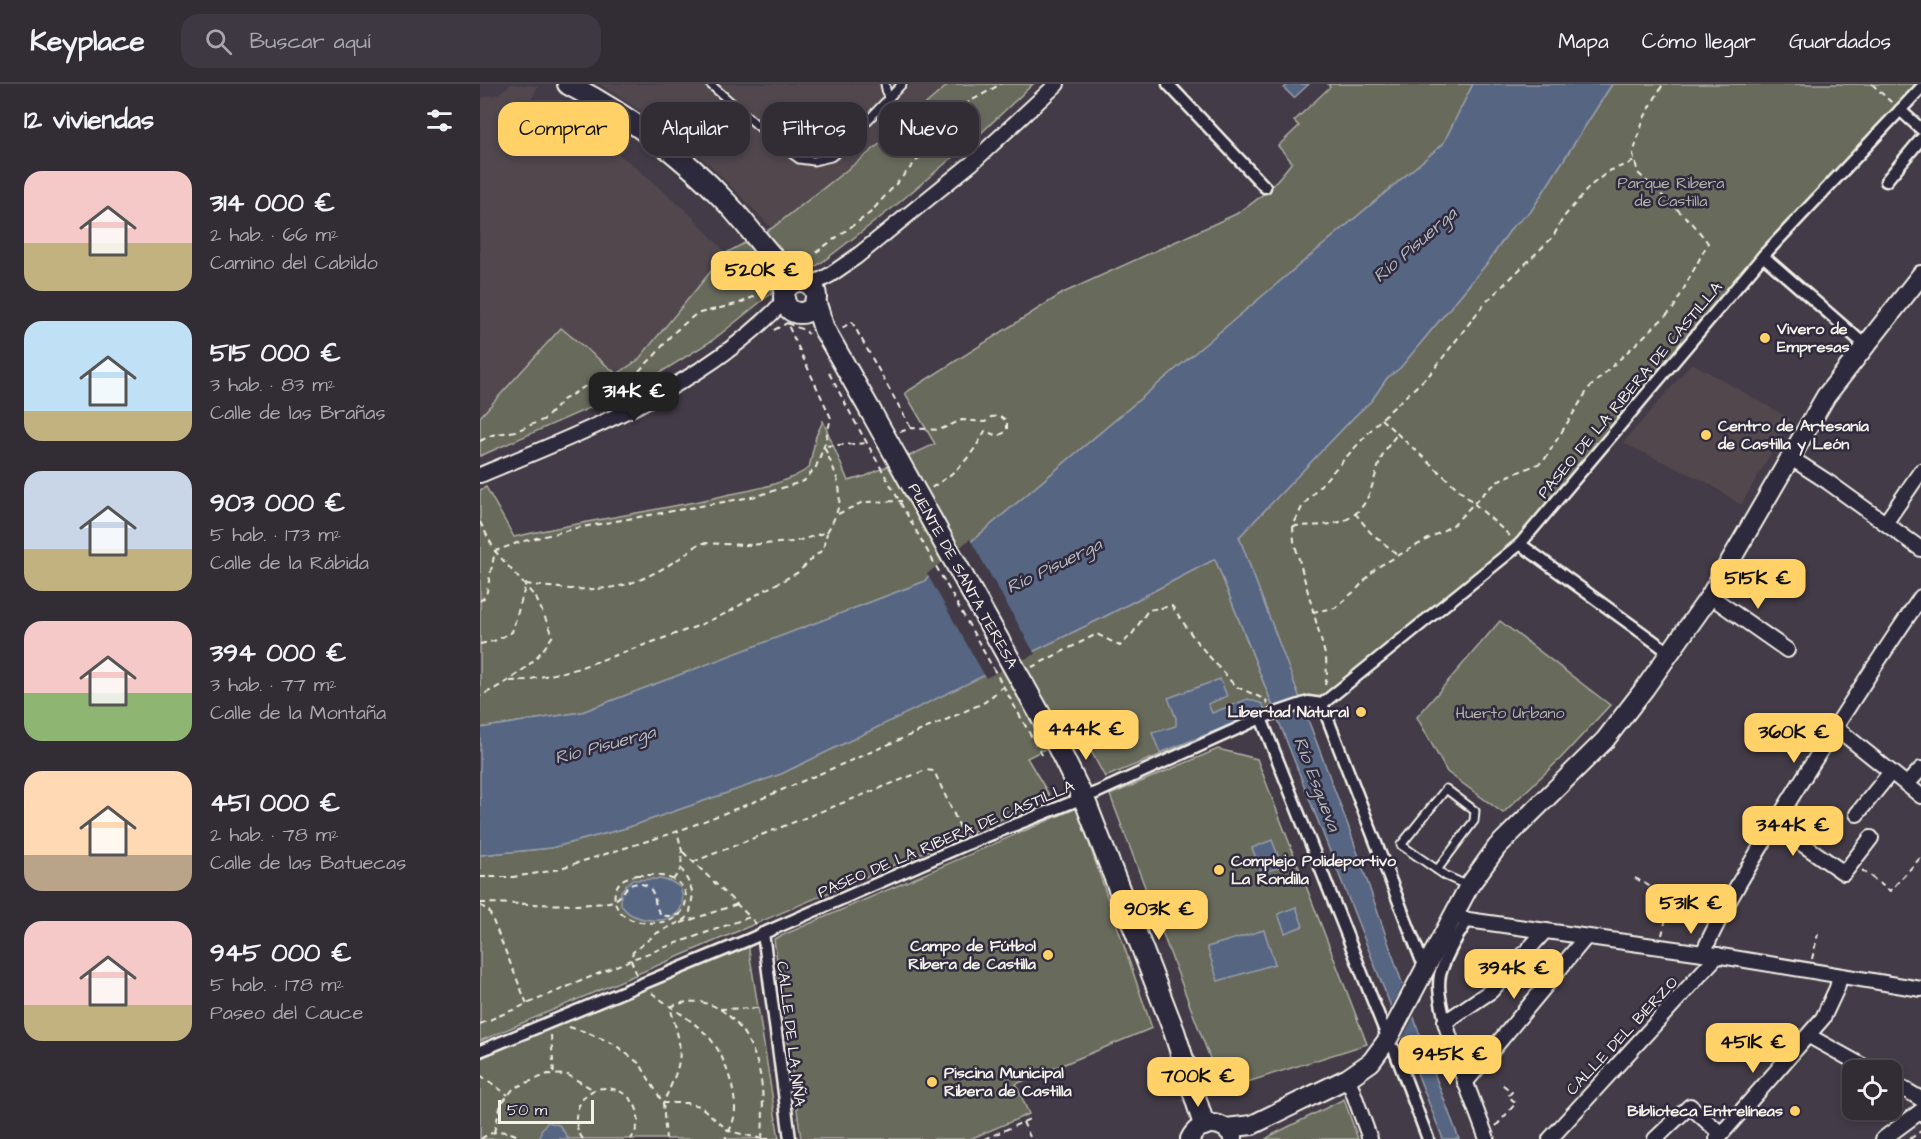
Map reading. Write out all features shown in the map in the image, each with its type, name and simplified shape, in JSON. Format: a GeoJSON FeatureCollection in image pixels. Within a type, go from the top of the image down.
{"type":"FeatureCollection","features":[{"type":"Feature","properties":{"kind":"main road"},"geometry":{"type":"LineString","coordinates":[[568,84],[630,121],[676,155],[726,201],[801,296]]}},
{"type":"Feature","properties":{"kind":"main road","name":"PUENTE DE SANTA TERESA"},"geometry":{"type":"LineString","coordinates":[[801,296],[824,332],[862,415],[1047,745],[1084,797],[1171,1024],[1201,1134]]}},
{"type":"Feature","properties":{"kind":"street"},"geometry":{"type":"LineString","coordinates":[[480,475],[606,420],[671,386],[732,348],[855,257],[972,163],[1057,84]]}},
{"type":"Feature","properties":{"kind":"street"},"geometry":{"type":"LineString","coordinates":[[1168,84],[1265,187]]}},
{"type":"Feature","properties":{"kind":"street","name":"PASEO DE LA RIBERA DE CASTILLA"},"geometry":{"type":"LineString","coordinates":[[480,1051],[763,933],[967,844],[1084,797],[1267,716],[1308,702],[1322,704],[1520,544],[1763,256],[1921,88]]}},
{"type":"Feature","properties":{"kind":"street"},"geometry":{"type":"LineString","coordinates":[[1900,110],[1921,129]]}},
{"type":"Feature","properties":{"kind":"street"},"geometry":{"type":"LineString","coordinates":[[1886,181],[1921,140]]}},
{"type":"Feature","properties":{"kind":"street"},"geometry":{"type":"LineString","coordinates":[[1763,256],[1865,345]]}},
{"type":"Feature","properties":{"kind":"street"},"geometry":{"type":"LineString","coordinates":[[1487,1138],[1445,1022],[1439,996],[1440,975],[1460,933],[1461,917],[1469,886],[1497,847],[1605,740],[1670,653],[1710,596],[1826,396],[1920,277]]}},
{"type":"Feature","properties":{"kind":"street"},"geometry":{"type":"LineString","coordinates":[[1791,458],[1886,522],[1921,549]]}},
{"type":"Feature","properties":{"kind":"street"},"geometry":{"type":"LineString","coordinates":[[1886,522],[1921,471]]}},
{"type":"Feature","properties":{"kind":"street"},"geometry":{"type":"LineString","coordinates":[[1520,544],[1670,653]]}},
{"type":"Feature","properties":{"kind":"street"},"geometry":{"type":"LineString","coordinates":[[1710,596],[1787,650]]}},
{"type":"Feature","properties":{"kind":"street"},"geometry":{"type":"LineString","coordinates":[[1703,953],[1714,928],[1835,727],[1921,597]]}},
{"type":"Feature","properties":{"kind":"street"},"geometry":{"type":"LineString","coordinates":[[1322,704],[1421,959]]}},
{"type":"Feature","properties":{"kind":"street"},"geometry":{"type":"LineString","coordinates":[[1267,716],[1428,1139]]}},
{"type":"Feature","properties":{"kind":"street"},"geometry":{"type":"LineString","coordinates":[[1835,727],[1921,796]]}},
{"type":"Feature","properties":{"kind":"street"},"geometry":{"type":"LineString","coordinates":[[1906,784],[1921,769]]}},
{"type":"Feature","properties":{"kind":"street"},"geometry":{"type":"LineString","coordinates":[[1857,814],[1891,772]]}},
{"type":"Feature","properties":{"kind":"street"},"geometry":{"type":"LineString","coordinates":[[1775,825],[1844,873],[1870,838]]}},
{"type":"Feature","properties":{"kind":"street"},"geometry":{"type":"LineString","coordinates":[[1201,1134],[1210,1124],[1233,1135],[1348,1078],[1371,1062],[1391,1044],[1416,987],[1461,917]]}},
{"type":"Feature","properties":{"kind":"street"},"geometry":{"type":"LineString","coordinates":[[1461,917],[1703,953],[1921,989]]}},
{"type":"Feature","properties":{"kind":"street"},"geometry":{"type":"LineString","coordinates":[[1445,1022],[1491,991],[1545,931]]}},
{"type":"Feature","properties":{"kind":"street","name":"CALLE DE LA NIÑA"},"geometry":{"type":"LineString","coordinates":[[763,933],[790,1139]]}},
{"type":"Feature","properties":{"kind":"street"},"geometry":{"type":"LineString","coordinates":[[1466,1083],[1586,937]]}},
{"type":"Feature","properties":{"kind":"street","name":"CALLE DEL BIERZO"},"geometry":{"type":"LineString","coordinates":[[1550,1139],[1718,956]]}},
{"type":"Feature","properties":{"kind":"street"},"geometry":{"type":"LineString","coordinates":[[1655,1139],[1690,1106],[1722,1137],[1823,1018],[1840,976]]}},
{"type":"Feature","properties":{"kind":"street"},"geometry":{"type":"LineString","coordinates":[[1809,1036],[1852,1060]]}},
{"type":"Feature","properties":{"kind":"street"},"geometry":{"type":"LineString","coordinates":[[1348,1078],[1370,1139]]}},
{"type":"Feature","properties":{"kind":"street"},"geometry":{"type":"LineString","coordinates":[[1902,1088],[1921,1099]]}},
{"type":"Feature","properties":{"kind":"street"},"geometry":{"type":"LineString","coordinates":[[1883,1139],[1921,1111]]}},
{"type":"Feature","properties":{"kind":"lane"},"geometry":{"type":"LineString","coordinates":[[711,84],[781,146],[799,159],[814,160],[831,157],[839,151],[902,84]]}},
{"type":"Feature","properties":{"kind":"lane"},"geometry":{"type":"LineString","coordinates":[[885,84],[888,99]]}},
{"type":"Feature","properties":{"kind":"lane"},"geometry":{"type":"LineString","coordinates":[[1437,870],[1474,821],[1475,811],[1446,789],[1401,845],[1437,870],[1446,876],[1469,886]]}},
{"type":"Feature","properties":{"kind":"path"},"geometry":{"type":"LineString","coordinates":[[480,441],[492,435],[516,432],[545,419],[563,400],[589,384],[614,382],[636,374],[672,334],[696,315],[740,303],[774,287],[771,269],[779,266],[784,259],[812,256],[870,213],[969,102],[1001,84]]}},
{"type":"Feature","properties":{"kind":"path"},"geometry":{"type":"LineString","coordinates":[[1312,612],[1335,608],[1376,568],[1397,554],[1426,542],[1453,525],[1501,479],[1543,462],[1589,388],[1673,309],[1708,243],[1694,225],[1638,173],[1633,154],[1644,118],[1663,84]]}},
{"type":"Feature","properties":{"kind":"path"},"geometry":{"type":"LineString","coordinates":[[1872,84],[1900,110]]}},
{"type":"Feature","properties":{"kind":"path"},"geometry":{"type":"LineString","coordinates":[[1322,704],[1327,677],[1326,658],[1294,541],[1293,526],[1302,507],[1381,419],[1431,373],[1484,304],[1553,237],[1563,218],[1590,186],[1609,171],[1635,161]]}},
{"type":"Feature","properties":{"kind":"path"},"geometry":{"type":"LineString","coordinates":[[495,551],[520,542],[577,528],[711,506],[767,493],[804,481],[816,467],[831,418],[788,323],[806,331],[824,332],[852,322],[911,428]]}},
{"type":"Feature","properties":{"kind":"path"},"geometry":{"type":"LineString","coordinates":[[829,372],[862,415],[1047,745]]}},
{"type":"Feature","properties":{"kind":"path"},"geometry":{"type":"LineString","coordinates":[[892,435],[911,428],[939,430],[962,420],[985,422],[991,417],[1000,416],[1007,421],[1007,431],[999,436],[985,432],[973,454],[951,475],[926,491]]}},
{"type":"Feature","properties":{"kind":"path"},"geometry":{"type":"LineString","coordinates":[[1381,419],[1520,544]]}},
{"type":"Feature","properties":{"kind":"path"},"geometry":{"type":"LineString","coordinates":[[1293,526],[1325,525],[1348,519],[1355,513],[1365,503],[1382,458],[1397,434]]}},
{"type":"Feature","properties":{"kind":"path"},"geometry":{"type":"LineString","coordinates":[[824,446],[873,442]]}},
{"type":"Feature","properties":{"kind":"path"},"geometry":{"type":"LineString","coordinates":[[510,681],[526,680],[576,669],[695,627],[729,612],[797,573],[823,549],[827,532],[838,514],[840,486],[824,446]]}},
{"type":"Feature","properties":{"kind":"path"},"geometry":{"type":"LineString","coordinates":[[838,514],[863,502],[909,501]]}},
{"type":"Feature","properties":{"kind":"path"},"geometry":{"type":"LineString","coordinates":[[1355,513],[1370,532],[1397,554]]}},
{"type":"Feature","properties":{"kind":"path"},"geometry":{"type":"LineString","coordinates":[[480,522],[495,551],[536,598],[554,635],[544,651],[510,681],[480,696]]}},
{"type":"Feature","properties":{"kind":"path"},"geometry":{"type":"LineString","coordinates":[[526,584],[568,589],[617,587],[650,575],[688,553],[700,543],[746,545],[794,542],[827,532]]}},
{"type":"Feature","properties":{"kind":"path"},"geometry":{"type":"LineString","coordinates":[[480,601],[486,596],[495,551]]}},
{"type":"Feature","properties":{"kind":"path"},"geometry":{"type":"LineString","coordinates":[[480,644],[494,641],[512,632],[526,584]]}},
{"type":"Feature","properties":{"kind":"path"},"geometry":{"type":"LineString","coordinates":[[1033,667],[1097,634],[1120,646],[1133,633],[1148,610],[1172,606],[1196,640],[1235,686],[1266,700],[1267,716]]}},
{"type":"Feature","properties":{"kind":"path"},"geometry":{"type":"LineString","coordinates":[[480,877],[513,878],[551,871],[678,831],[766,796],[985,702],[1006,684]]}},
{"type":"Feature","properties":{"kind":"path"},"geometry":{"type":"LineString","coordinates":[[693,862],[926,770],[934,771],[967,844]]}},
{"type":"Feature","properties":{"kind":"path"},"geometry":{"type":"LineString","coordinates":[[673,880],[681,868],[682,851],[678,831]]}},
{"type":"Feature","properties":{"kind":"path"},"geometry":{"type":"LineString","coordinates":[[682,851],[750,916],[763,933]]}},
{"type":"Feature","properties":{"kind":"path"},"geometry":{"type":"LineString","coordinates":[[1852,862],[1890,891],[1921,857]]}},
{"type":"Feature","properties":{"kind":"path"},"geometry":{"type":"LineString","coordinates":[[681,868],[690,885],[693,903],[690,912],[686,919],[657,933],[633,952],[631,960],[641,984],[709,1037],[724,1062],[732,1085],[735,1109],[725,1139]]}},
{"type":"Feature","properties":{"kind":"path"},"geometry":{"type":"LineString","coordinates":[[637,875],[652,875],[673,880],[684,890],[687,897],[682,914],[674,919],[652,923],[638,921],[624,916],[617,908],[614,892],[618,884],[625,879],[637,875]]}},
{"type":"Feature","properties":{"kind":"path"},"geometry":{"type":"LineString","coordinates":[[1635,878],[1671,898],[1659,947]]}},
{"type":"Feature","properties":{"kind":"path"},"geometry":{"type":"LineString","coordinates":[[480,904],[578,905],[614,900],[628,886],[644,885],[654,895],[656,909],[660,914],[670,917],[682,914]]}},
{"type":"Feature","properties":{"kind":"path"},"geometry":{"type":"LineString","coordinates":[[480,904],[489,911],[527,1004]]}},
{"type":"Feature","properties":{"kind":"path"},"geometry":{"type":"LineString","coordinates":[[675,925],[738,904]]}},
{"type":"Feature","properties":{"kind":"path"},"geometry":{"type":"LineString","coordinates":[[480,1024],[631,960],[750,916]]}},
{"type":"Feature","properties":{"kind":"path"},"geometry":{"type":"LineString","coordinates":[[1809,971],[1818,934]]}},
{"type":"Feature","properties":{"kind":"path"},"geometry":{"type":"LineString","coordinates":[[670,1007],[685,1000],[710,1003],[729,1015],[753,1049],[760,1075],[762,1139]]}},
{"type":"Feature","properties":{"kind":"path"},"geometry":{"type":"LineString","coordinates":[[663,1103],[675,1078],[681,1056],[679,1036],[670,1007]]}},
{"type":"Feature","properties":{"kind":"path"},"geometry":{"type":"LineString","coordinates":[[720,1009],[772,1008]]}},
{"type":"Feature","properties":{"kind":"path"},"geometry":{"type":"LineString","coordinates":[[554,1074],[550,1022],[586,1032],[614,1044],[640,1064],[663,1103],[666,1139]]}},
{"type":"Feature","properties":{"kind":"path"},"geometry":{"type":"LineString","coordinates":[[494,1132],[501,1104],[514,1088],[548,1074],[554,1074],[568,1075],[594,1090]]}},
{"type":"Feature","properties":{"kind":"path"},"geometry":{"type":"LineString","coordinates":[[480,1075],[508,1095]]}},
{"type":"Feature","properties":{"kind":"path"},"geometry":{"type":"LineString","coordinates":[[1487,1138],[1516,1103],[1508,1096],[1512,1092],[1502,1084]]}},
{"type":"Feature","properties":{"kind":"path"},"geometry":{"type":"LineString","coordinates":[[583,1139],[576,1124],[579,1104],[594,1090],[613,1088],[622,1091],[635,1105],[638,1123],[631,1139]]}},
{"type":"Feature","properties":{"kind":"path"},"geometry":{"type":"LineString","coordinates":[[663,1103],[686,1103],[700,1106],[729,1131],[762,1139],[790,1139]]}},
{"type":"Feature","properties":{"kind":"path"},"geometry":{"type":"LineString","coordinates":[[985,1139],[1032,1118]]}},
{"type":"Feature","properties":{"kind":"path"},"geometry":{"type":"LineString","coordinates":[[1023,1122],[1031,1139]]}},
{"type":"Feature","properties":{"kind":"path"},"geometry":{"type":"LineString","coordinates":[[481,1139],[494,1132],[505,1131],[516,1134],[522,1139]]}},
{"type":"Feature","properties":{"kind":"path"},"geometry":{"type":"LineString","coordinates":[[1910,1139],[1921,1131]]}},
{"type":"Feature","properties":{"kind":"shaded area"},"geometry":{"type":"Polygon","coordinates":[[[511,84],[538,86],[530,102],[498,102],[498,156],[620,156],[691,215],[726,253],[638,360],[617,374],[561,328],[480,417],[480,98],[498,94],[511,84]]]}},
{"type":"Feature","properties":{"kind":"shaded area"},"geometry":{"type":"Polygon","coordinates":[[[599,84],[949,84],[928,102],[879,102],[879,144],[867,154],[867,102],[762,102],[762,156],[865,156],[772,228],[699,156],[750,156],[750,102],[641,102],[641,111],[599,84]]]}},
{"type":"Feature","properties":{"kind":"shaded area","name":"Centro de Artesanía de Castilla y León"},"geometry":{"type":"Polygon","coordinates":[[[1692,363],[1791,419],[1741,505],[1708,483],[1623,443],[1692,363]]]}},
{"type":"Feature","properties":{"kind":"green space"},"geometry":{"type":"Polygon","coordinates":[[[949,84],[1033,84],[979,135],[979,102],[928,102],[949,84]]]}},
{"type":"Feature","properties":{"kind":"green space"},"geometry":{"type":"Polygon","coordinates":[[[1328,84],[1473,84],[1443,144],[923,582],[582,712],[480,728],[480,490],[486,487],[514,537],[742,492],[788,479],[809,468],[816,436],[823,421],[848,481],[866,476],[935,444],[905,393],[1063,293],[1236,214],[1260,197],[1292,162],[1278,146],[1299,126],[1294,121],[1330,87],[1328,84]]]}},
{"type":"Feature","properties":{"kind":"green space","name":"Parque Ribera de Castilla"},"geometry":{"type":"Polygon","coordinates":[[[1612,84],[1919,84],[1517,540],[1327,695],[1300,700],[1239,537],[1372,400],[1387,378],[1400,368],[1488,262],[1512,227],[1531,211],[1612,84]]]}},
{"type":"Feature","properties":{"kind":"green space"},"geometry":{"type":"Polygon","coordinates":[[[879,144],[879,156],[954,156],[895,206],[821,263],[768,296],[713,340],[637,387],[480,456],[480,417],[561,328],[617,374],[638,360],[726,253],[772,228],[879,144]]]}},
{"type":"Feature","properties":{"kind":"green space"},"geometry":{"type":"Polygon","coordinates":[[[1215,559],[1274,709],[1105,777],[1080,731],[1027,758],[1051,798],[480,1041],[480,855],[551,848],[626,828],[781,774],[1098,620],[1215,559]]]}},
{"type":"Feature","properties":{"kind":"green space","name":"Huerto Urbano"},"geometry":{"type":"Polygon","coordinates":[[[1500,621],[1610,705],[1561,758],[1503,813],[1447,772],[1417,717],[1500,621]]]}},
{"type":"Feature","properties":{"kind":"green space","name":"Complejo Polideportivo La Rondilla"},"geometry":{"type":"Polygon","coordinates":[[[1218,749],[1257,759],[1367,1044],[1222,1090],[1110,795],[1218,749]]]}},
{"type":"Feature","properties":{"kind":"green space"},"geometry":{"type":"Polygon","coordinates":[[[1077,808],[1152,1028],[1016,1084],[1029,1114],[970,1139],[801,1139],[774,939],[1077,808]]]}},
{"type":"Feature","properties":{"kind":"green space"},"geometry":{"type":"Polygon","coordinates":[[[748,944],[779,1139],[480,1139],[480,1057],[748,944]]]}},
{"type":"Feature","properties":{"kind":"green space"},"geometry":{"type":"Polygon","coordinates":[[[1344,1099],[1358,1139],[1266,1139],[1272,1135],[1344,1099]]]}},
{"type":"Feature","properties":{"kind":"water"},"geometry":{"type":"Polygon","coordinates":[[[1289,84],[1309,84],[1294,98],[1284,88],[1289,84]]]}},
{"type":"Feature","properties":{"kind":"water"},"geometry":{"type":"Polygon","coordinates":[[[1473,84],[1612,84],[1531,211],[1512,227],[1488,262],[1400,368],[1387,378],[1372,400],[1239,537],[1349,828],[1422,1041],[1459,1139],[1443,1139],[1215,559],[1098,620],[781,774],[626,828],[551,848],[480,855],[480,728],[582,712],[923,582],[1443,144],[1473,84]]]}},
{"type":"Feature","properties":{"kind":"water"},"geometry":{"type":"Polygon","coordinates":[[[1220,679],[1227,696],[1208,704],[1212,713],[1248,699],[1263,704],[1265,711],[1160,753],[1152,733],[1176,726],[1176,718],[1168,698],[1220,679]]]}},
{"type":"Feature","properties":{"kind":"water"},"geometry":{"type":"Polygon","coordinates":[[[1272,840],[1282,866],[1262,873],[1252,848],[1272,840]]]}},
{"type":"Feature","properties":{"kind":"water"},"geometry":{"type":"Polygon","coordinates":[[[631,880],[670,881],[680,887],[681,907],[676,914],[670,918],[651,920],[632,915],[621,905],[621,891],[631,880]]]}},
{"type":"Feature","properties":{"kind":"water"},"geometry":{"type":"Polygon","coordinates":[[[1296,907],[1303,926],[1285,933],[1278,914],[1296,907]]]}},
{"type":"Feature","properties":{"kind":"water"},"geometry":{"type":"Polygon","coordinates":[[[1264,930],[1275,964],[1218,981],[1207,947],[1264,930]]]}},
{"type":"Feature","properties":{"kind":"water"},"geometry":{"type":"Polygon","coordinates":[[[548,1122],[559,1125],[569,1139],[540,1139],[541,1130],[548,1122]]]}},
{"type":"Feature","properties":{"kind":"pier"},"geometry":{"type":"Polygon","coordinates":[[[970,539],[1035,654],[986,678],[927,574],[970,539]]]}},
{"type":"Feature","properties":{"kind":"pier"},"geometry":{"type":"Polygon","coordinates":[[[1405,981],[1416,1013],[1401,1041],[1389,1010],[1405,981]]]}},
{"type":"Feature","properties":{"kind":"place","name":"Vivero de Empresas"},"geometry":{"type":"Point","coordinates":[1765,338]}},
{"type":"Feature","properties":{"kind":"place","name":"Centro de Artesanía de Castilla y León"},"geometry":{"type":"Point","coordinates":[1706,435]}},
{"type":"Feature","properties":{"kind":"place","name":"Libertad Natural"},"geometry":{"type":"Point","coordinates":[1361,712]}},
{"type":"Feature","properties":{"kind":"place","name":"Complejo Polideportivo La Rondilla"},"geometry":{"type":"Point","coordinates":[1219,870]}},
{"type":"Feature","properties":{"kind":"place","name":"Campo de Fútbol Ribera de Castilla"},"geometry":{"type":"Point","coordinates":[1048,955]}},
{"type":"Feature","properties":{"kind":"place","name":"Piscina Municipal Ribera de Castilla"},"geometry":{"type":"Point","coordinates":[932,1082]}},
{"type":"Feature","properties":{"kind":"place","name":"Biblioteca Entrelíneas"},"geometry":{"type":"Point","coordinates":[1795,1111]}},
{"type":"Feature","properties":{"kind":"water label","name":"Río Pisuerga"},"geometry":{"type":"Point","coordinates":[1415,245]}},
{"type":"Feature","properties":{"kind":"water label","name":"Río Pisuerga"},"geometry":{"type":"Point","coordinates":[1054,566]}},
{"type":"Feature","properties":{"kind":"water label","name":"Río Pisuerga"},"geometry":{"type":"Point","coordinates":[605,745]}},
{"type":"Feature","properties":{"kind":"water label","name":"Río Esgueva"},"geometry":{"type":"Point","coordinates":[1317,784]}}]}
